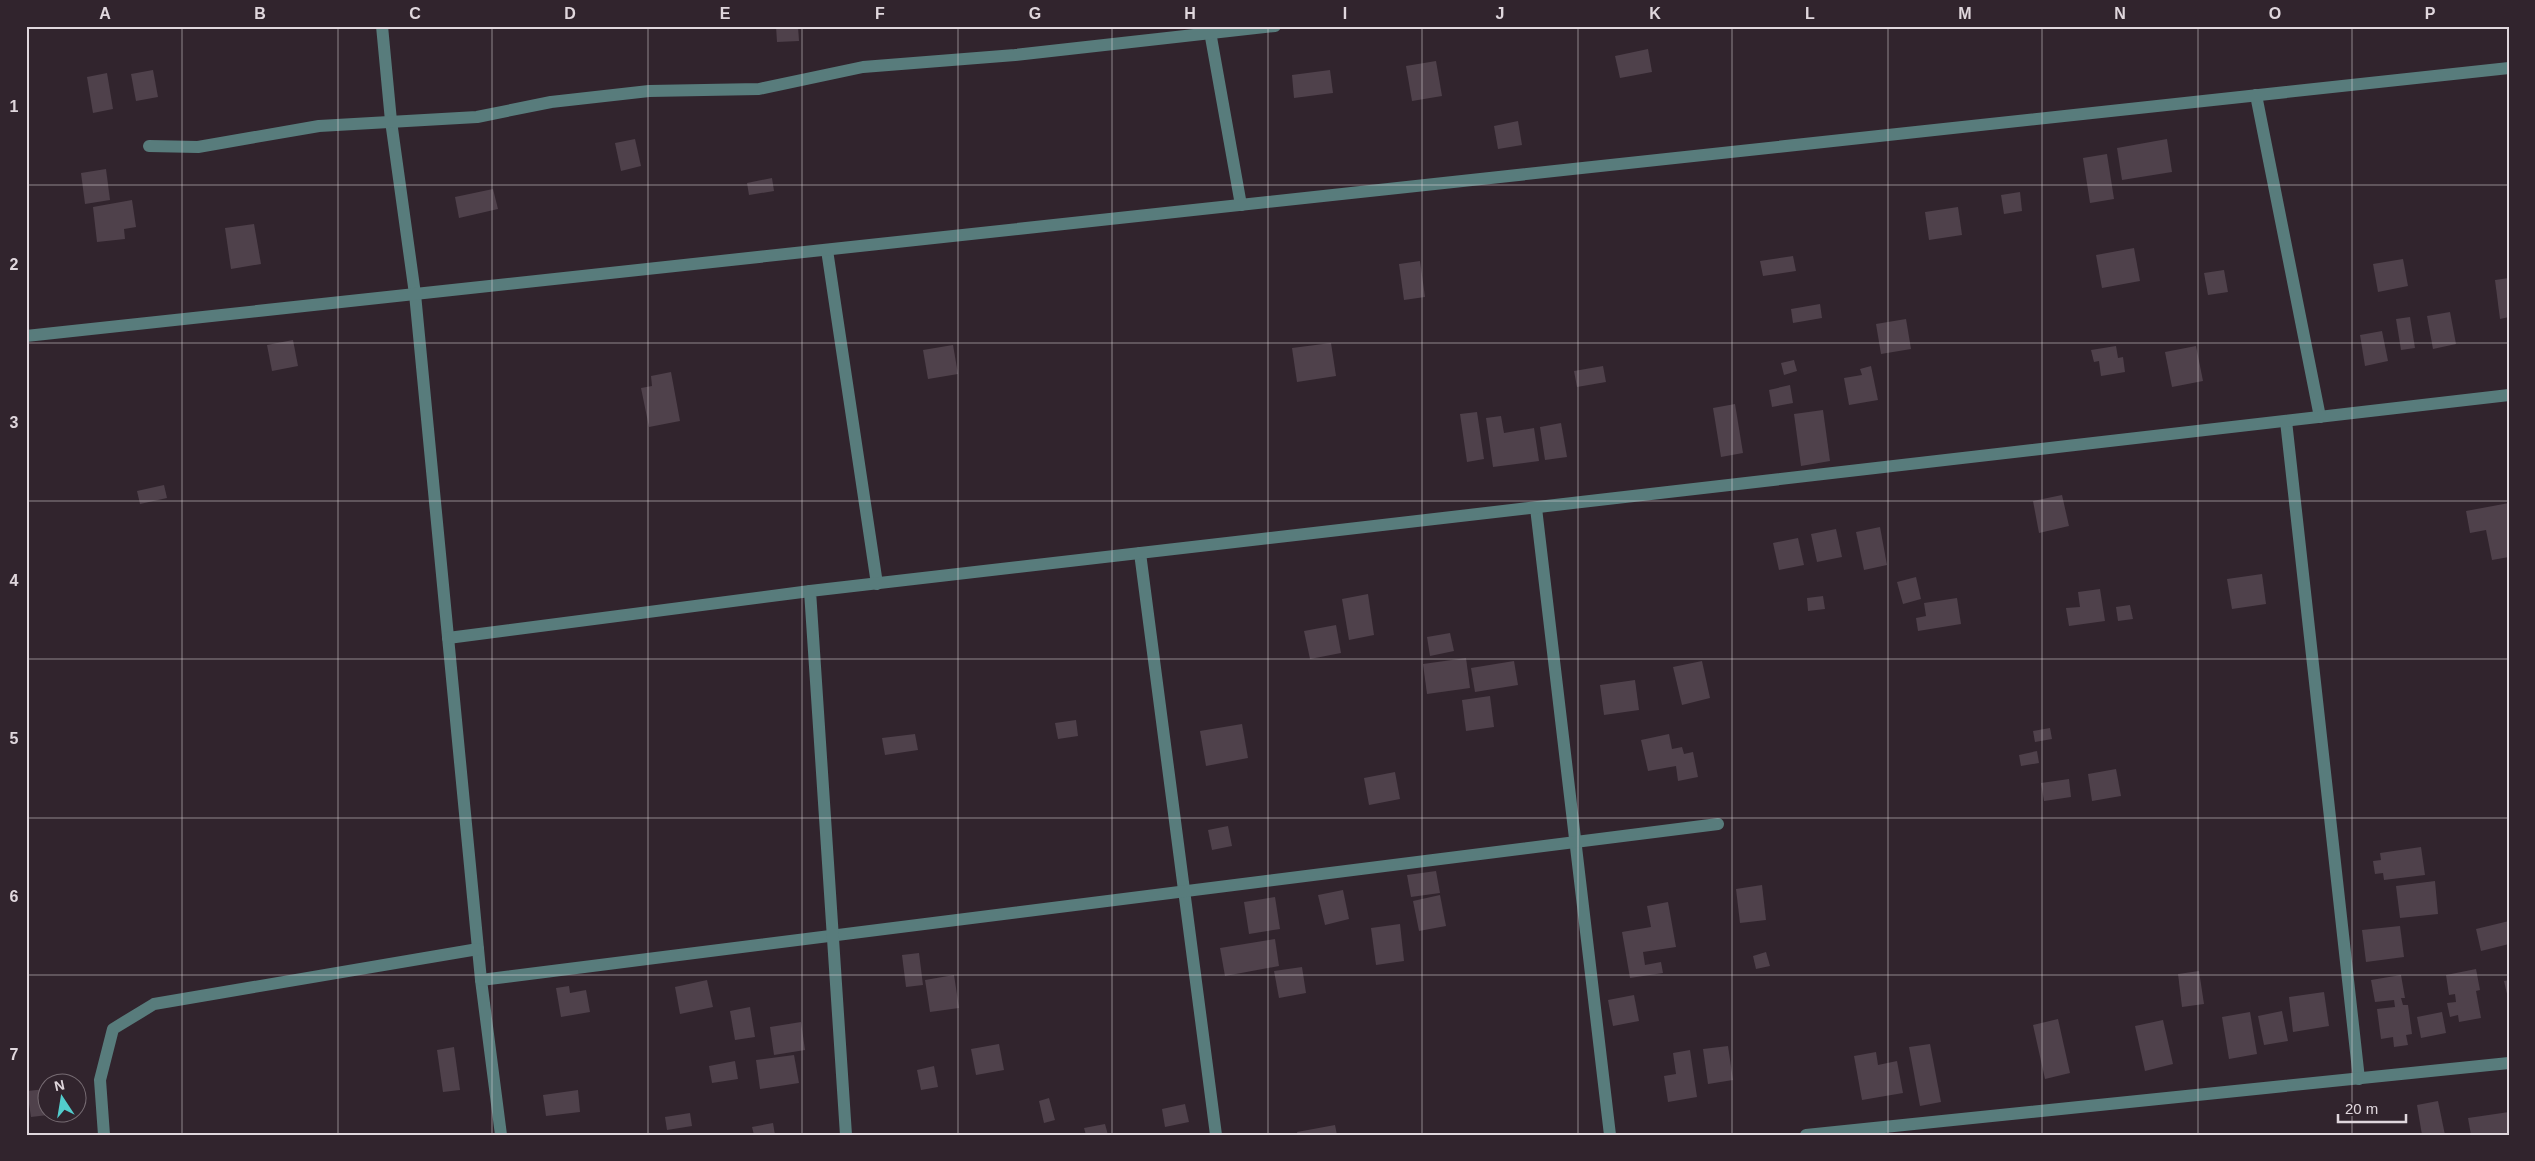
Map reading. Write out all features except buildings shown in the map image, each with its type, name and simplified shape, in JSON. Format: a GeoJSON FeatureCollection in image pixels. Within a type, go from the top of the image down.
{"type":"FeatureCollection","features":[{"type":"Feature","properties":{"kind":"street"},"geometry":{"type":"LineString","coordinates":[[382,26],[391,121],[415,294],[481,980],[501,1135]]}},
{"type":"Feature","properties":{"kind":"street"},"geometry":{"type":"LineString","coordinates":[[149,146],[198,147],[278,131],[391,121],[434,121],[477,116],[551,102],[650,91],[759,89],[863,67],[1015,55],[1209,30],[1275,26]]}},
{"type":"Feature","properties":{"kind":"street"},"geometry":{"type":"LineString","coordinates":[[1209,30],[1240,205]]}},
{"type":"Feature","properties":{"kind":"street"},"geometry":{"type":"LineString","coordinates":[[26,336],[2509,68]]}},
{"type":"Feature","properties":{"kind":"street"},"geometry":{"type":"LineString","coordinates":[[2256,96],[2320,417]]}},
{"type":"Feature","properties":{"kind":"street"},"geometry":{"type":"LineString","coordinates":[[827,250],[877,584]]}},
{"type":"Feature","properties":{"kind":"street"},"geometry":{"type":"LineString","coordinates":[[448,638],[810,591],[2509,395]]}},
{"type":"Feature","properties":{"kind":"street"},"geometry":{"type":"LineString","coordinates":[[2286,421],[2359,1079]]}},
{"type":"Feature","properties":{"kind":"street"},"geometry":{"type":"LineString","coordinates":[[1536,508],[1610,1135]]}},
{"type":"Feature","properties":{"kind":"street"},"geometry":{"type":"LineString","coordinates":[[1140,554],[1216,1135]]}},
{"type":"Feature","properties":{"kind":"street"},"geometry":{"type":"LineString","coordinates":[[810,591],[846,1135]]}},
{"type":"Feature","properties":{"kind":"street"},"geometry":{"type":"LineString","coordinates":[[481,980],[1718,824]]}},
{"type":"Feature","properties":{"kind":"street"},"geometry":{"type":"LineString","coordinates":[[104,1135],[100,1080],[113,1029],[154,1004],[478,948]]}},
{"type":"Feature","properties":{"kind":"street"},"geometry":{"type":"LineString","coordinates":[[1806,1135],[2509,1063]]}}]}
